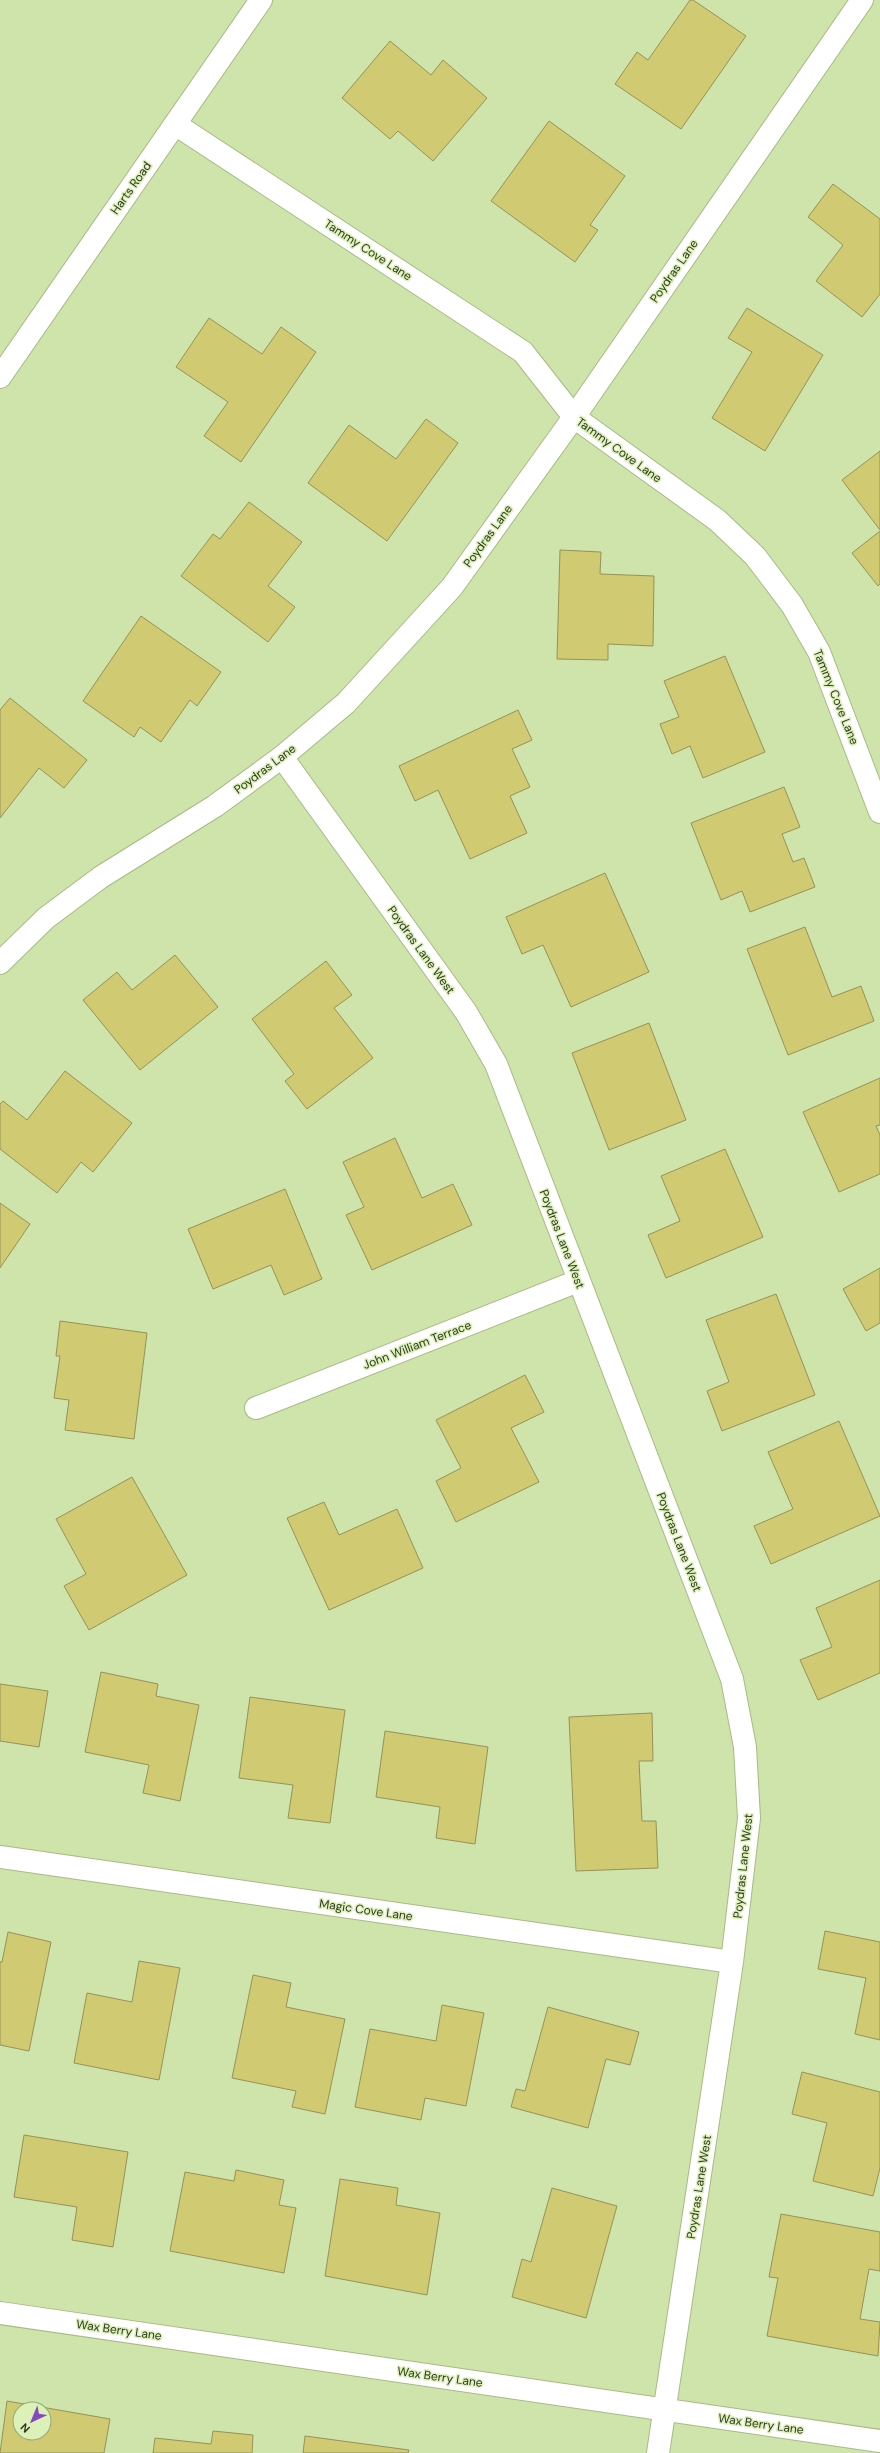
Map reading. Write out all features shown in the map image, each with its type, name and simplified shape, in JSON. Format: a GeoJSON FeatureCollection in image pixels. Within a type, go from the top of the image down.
{"type":"FeatureCollection","features":[{"type":"Feature","properties":{"kind":"street","name":"Harts Road"},"geometry":{"type":"LineString","coordinates":[[0,377],[261,0]]}},
{"type":"Feature","properties":{"kind":"street","name":"Poydras Lane"},"geometry":{"type":"LineString","coordinates":[[0,963],[46,918],[101,876],[215,806],[282,757],[346,703],[452,587],[574,417],[862,0]]}},
{"type":"Feature","properties":{"kind":"street","name":"Tammy Cove Lane"},"geometry":{"type":"LineString","coordinates":[[175,124],[523,352],[574,417],[717,520],[754,556],[792,605],[819,652],[880,812]]}},
{"type":"Feature","properties":{"kind":"street","name":"Poydras Lane West"},"geometry":{"type":"LineString","coordinates":[[282,757],[466,1012],[496,1064],[732,1679],[745,1747],[749,1818],[732,1962],[658,2453]]}},
{"type":"Feature","properties":{"kind":"street","name":"John William Terrace"},"geometry":{"type":"LineString","coordinates":[[256,1408],[578,1281]]}},
{"type":"Feature","properties":{"kind":"street","name":"Magic Cove Lane"},"geometry":{"type":"LineString","coordinates":[[0,1857],[732,1962]]}},
{"type":"Feature","properties":{"kind":"street","name":"Wax Berry Lane"},"geometry":{"type":"LineString","coordinates":[[0,2313],[880,2441]]}},
{"type":"Feature","properties":{"kind":"building"},"geometry":{"type":"Polygon","coordinates":[[[690,0],[693,0],[746,36],[681,129],[615,84],[637,52],[648,60],[690,0]]]}},
{"type":"Feature","properties":{"kind":"building"},"geometry":{"type":"Polygon","coordinates":[[[390,41],[431,75],[443,60],[487,98],[433,161],[398,131],[390,139],[342,98],[390,41]]]}},
{"type":"Feature","properties":{"kind":"building"},"geometry":{"type":"Polygon","coordinates":[[[549,121],[625,176],[590,225],[598,230],[575,262],[491,201],[549,121]]]}},
{"type":"Feature","properties":{"kind":"building"},"geometry":{"type":"Polygon","coordinates":[[[833,184],[880,219],[880,294],[862,317],[816,281],[843,245],[808,217],[833,184]]]}},
{"type":"Feature","properties":{"kind":"building"},"geometry":{"type":"Polygon","coordinates":[[[747,308],[823,355],[765,451],[712,418],[752,352],[728,338],[747,308]]]}},
{"type":"Feature","properties":{"kind":"building"},"geometry":{"type":"Polygon","coordinates":[[[209,318],[262,354],[281,327],[316,352],[241,462],[204,436],[228,402],[176,367],[209,318]]]}},
{"type":"Feature","properties":{"kind":"building"},"geometry":{"type":"Polygon","coordinates":[[[426,419],[458,443],[387,541],[308,483],[349,425],[396,459],[426,419]]]}},
{"type":"Feature","properties":{"kind":"building"},"geometry":{"type":"Polygon","coordinates":[[[880,451],[880,530],[842,480],[880,451]]]}},
{"type":"Feature","properties":{"kind":"building"},"geometry":{"type":"Polygon","coordinates":[[[249,502],[302,542],[268,586],[295,607],[268,642],[181,576],[213,534],[220,539],[249,502]]]}},
{"type":"Feature","properties":{"kind":"building"},"geometry":{"type":"Polygon","coordinates":[[[880,531],[880,584],[878,586],[852,553],[880,531]]]}},
{"type":"Feature","properties":{"kind":"building"},"geometry":{"type":"Polygon","coordinates":[[[560,550],[601,552],[600,574],[654,576],[653,646],[608,644],[608,660],[557,659],[560,550]]]}},
{"type":"Feature","properties":{"kind":"building"},"geometry":{"type":"Polygon","coordinates":[[[141,616],[221,672],[197,706],[190,700],[161,742],[140,727],[134,737],[83,701],[141,616]]]}},
{"type":"Feature","properties":{"kind":"building"},"geometry":{"type":"Polygon","coordinates":[[[725,656],[765,752],[703,778],[690,746],[672,754],[660,724],[679,717],[664,681],[725,656]]]}},
{"type":"Feature","properties":{"kind":"building"},"geometry":{"type":"Polygon","coordinates":[[[10,698],[87,760],[64,788],[39,768],[0,818],[0,710],[10,698]]]}},
{"type":"Feature","properties":{"kind":"building"},"geometry":{"type":"Polygon","coordinates":[[[518,710],[532,740],[512,749],[530,787],[510,796],[527,833],[470,859],[438,790],[415,801],[399,766],[518,710]]]}},
{"type":"Feature","properties":{"kind":"building"},"geometry":{"type":"Polygon","coordinates":[[[784,787],[800,827],[782,834],[793,862],[804,858],[815,887],[750,912],[742,891],[721,900],[691,823],[784,787]]]}},
{"type":"Feature","properties":{"kind":"building"},"geometry":{"type":"Polygon","coordinates":[[[605,873],[649,972],[571,1007],[543,945],[522,954],[506,917],[605,873]]]}},
{"type":"Feature","properties":{"kind":"building"},"geometry":{"type":"Polygon","coordinates":[[[805,927],[832,997],[861,986],[874,1021],[788,1055],[747,949],[805,927]]]}},
{"type":"Feature","properties":{"kind":"building"},"geometry":{"type":"Polygon","coordinates":[[[175,955],[218,1007],[140,1070],[83,1000],[117,972],[132,990],[175,955]]]}},
{"type":"Feature","properties":{"kind":"building"},"geometry":{"type":"Polygon","coordinates":[[[326,961],[352,995],[334,1008],[373,1058],[307,1109],[285,1081],[294,1074],[252,1019],[326,961]]]}},
{"type":"Feature","properties":{"kind":"building"},"geometry":{"type":"Polygon","coordinates":[[[649,1023],[686,1120],[609,1150],[572,1053],[649,1023]]]}},
{"type":"Feature","properties":{"kind":"building"},"geometry":{"type":"Polygon","coordinates":[[[65,1071],[132,1123],[93,1172],[81,1162],[57,1193],[0,1149],[0,1104],[3,1101],[27,1120],[65,1071]]]}},
{"type":"Feature","properties":{"kind":"building"},"geometry":{"type":"Polygon","coordinates":[[[880,1078],[880,1125],[876,1126],[880,1135],[880,1174],[839,1192],[803,1112],[880,1078]]]}},
{"type":"Feature","properties":{"kind":"building"},"geometry":{"type":"Polygon","coordinates":[[[395,1138],[422,1198],[453,1184],[472,1225],[372,1270],[346,1215],[364,1207],[343,1162],[395,1138]]]}},
{"type":"Feature","properties":{"kind":"building"},"geometry":{"type":"Polygon","coordinates":[[[725,1149],[763,1237],[666,1278],[648,1235],[680,1221],[661,1176],[725,1149]]]}},
{"type":"Feature","properties":{"kind":"building"},"geometry":{"type":"Polygon","coordinates":[[[285,1189],[322,1279],[284,1295],[271,1265],[213,1289],[188,1229],[285,1189]]]}},
{"type":"Feature","properties":{"kind":"building"},"geometry":{"type":"Polygon","coordinates":[[[0,1203],[30,1224],[0,1268],[0,1203]]]}},
{"type":"Feature","properties":{"kind":"building"},"geometry":{"type":"Polygon","coordinates":[[[880,1268],[880,1323],[866,1331],[843,1289],[880,1268]]]}},
{"type":"Feature","properties":{"kind":"building"},"geometry":{"type":"Polygon","coordinates":[[[776,1294],[815,1395],[722,1431],[707,1391],[729,1382],[706,1320],[776,1294]]]}},
{"type":"Feature","properties":{"kind":"building"},"geometry":{"type":"Polygon","coordinates":[[[60,1321],[147,1333],[134,1439],[65,1430],[69,1400],[54,1398],[60,1356],[56,1356],[60,1321]]]}},
{"type":"Feature","properties":{"kind":"building"},"geometry":{"type":"Polygon","coordinates":[[[525,1375],[544,1412],[511,1428],[539,1482],[456,1522],[436,1481],[461,1468],[436,1420],[525,1375]]]}},
{"type":"Feature","properties":{"kind":"building"},"geometry":{"type":"Polygon","coordinates":[[[839,1421],[880,1516],[771,1564],[754,1526],[793,1509],[768,1452],[839,1421]]]}},
{"type":"Feature","properties":{"kind":"building"},"geometry":{"type":"Polygon","coordinates":[[[132,1477],[187,1575],[89,1630],[64,1586],[86,1574],[56,1519],[132,1477]]]}},
{"type":"Feature","properties":{"kind":"building"},"geometry":{"type":"Polygon","coordinates":[[[324,1502],[339,1535],[397,1509],[423,1568],[329,1610],[287,1518],[324,1502]]]}},
{"type":"Feature","properties":{"kind":"building"},"geometry":{"type":"Polygon","coordinates":[[[880,1580],[880,1673],[818,1700],[800,1660],[832,1647],[816,1608],[880,1580]]]}},
{"type":"Feature","properties":{"kind":"building"},"geometry":{"type":"Polygon","coordinates":[[[101,1672],[158,1684],[156,1696],[199,1705],[180,1801],[143,1793],[149,1765],[85,1752],[101,1672]]]}},
{"type":"Feature","properties":{"kind":"building"},"geometry":{"type":"Polygon","coordinates":[[[0,1684],[48,1691],[39,1747],[0,1741],[0,1684]]]}},
{"type":"Feature","properties":{"kind":"building"},"geometry":{"type":"Polygon","coordinates":[[[250,1697],[345,1710],[330,1823],[288,1818],[293,1785],[239,1778],[250,1697]]]}},
{"type":"Feature","properties":{"kind":"building"},"geometry":{"type":"Polygon","coordinates":[[[652,1713],[653,1761],[639,1761],[642,1821],[656,1821],[658,1868],[576,1871],[569,1717],[652,1713]]]}},
{"type":"Feature","properties":{"kind":"building"},"geometry":{"type":"Polygon","coordinates":[[[385,1731],[488,1747],[475,1844],[436,1838],[440,1807],[376,1797],[385,1731]]]}},
{"type":"Feature","properties":{"kind":"building"},"geometry":{"type":"Polygon","coordinates":[[[825,1931],[880,1942],[880,2040],[855,2034],[866,1978],[818,1969],[825,1931]]]}},
{"type":"Feature","properties":{"kind":"building"},"geometry":{"type":"Polygon","coordinates":[[[8,1932],[51,1942],[29,2051],[0,2045],[0,1962],[2,1962],[8,1932]]]}},
{"type":"Feature","properties":{"kind":"building"},"geometry":{"type":"Polygon","coordinates":[[[139,1961],[180,1968],[159,2080],[74,2063],[87,1993],[132,2002],[139,1961]]]}},
{"type":"Feature","properties":{"kind":"building"},"geometry":{"type":"Polygon","coordinates":[[[253,1975],[291,1983],[286,2007],[345,2019],[325,2114],[292,2107],[296,2091],[232,2078],[253,1975]]]}},
{"type":"Feature","properties":{"kind":"building"},"geometry":{"type":"Polygon","coordinates":[[[442,2005],[484,2013],[466,2106],[425,2098],[421,2120],[355,2107],[370,2029],[436,2041],[442,2005]]]}},
{"type":"Feature","properties":{"kind":"building"},"geometry":{"type":"Polygon","coordinates":[[[548,2007],[639,2032],[630,2065],[606,2059],[588,2128],[511,2107],[516,2089],[525,2091],[548,2007]]]}},
{"type":"Feature","properties":{"kind":"building"},"geometry":{"type":"Polygon","coordinates":[[[802,2072],[880,2092],[880,2168],[873,2196],[813,2181],[827,2123],[792,2114],[802,2072]]]}},
{"type":"Feature","properties":{"kind":"building"},"geometry":{"type":"Polygon","coordinates":[[[24,2135],[128,2152],[113,2247],[72,2240],[77,2207],[14,2197],[24,2135]]]}},
{"type":"Feature","properties":{"kind":"building"},"geometry":{"type":"Polygon","coordinates":[[[236,2170],[284,2180],[279,2205],[296,2208],[284,2273],[170,2251],[185,2172],[234,2181],[236,2170]]]}},
{"type":"Feature","properties":{"kind":"building"},"geometry":{"type":"Polygon","coordinates":[[[340,2179],[398,2188],[396,2205],[440,2213],[427,2295],[325,2276],[340,2179]]]}},
{"type":"Feature","properties":{"kind":"building"},"geometry":{"type":"Polygon","coordinates":[[[552,2188],[617,2206],[586,2318],[512,2297],[522,2259],[531,2262],[552,2188]]]}},
{"type":"Feature","properties":{"kind":"building"},"geometry":{"type":"Polygon","coordinates":[[[781,2214],[880,2232],[880,2271],[869,2269],[860,2319],[880,2322],[878,2356],[767,2336],[778,2278],[769,2277],[781,2214]]]}},
{"type":"Feature","properties":{"kind":"building"},"geometry":{"type":"Polygon","coordinates":[[[7,2401],[12,2402],[12,2441],[52,2441],[52,2409],[110,2419],[104,2453],[0,2453],[7,2401]]]}},
{"type":"Feature","properties":{"kind":"building"},"geometry":{"type":"Polygon","coordinates":[[[213,2431],[253,2435],[252,2453],[153,2453],[155,2438],[211,2444],[213,2431]]]}},
{"type":"Feature","properties":{"kind":"building"},"geometry":{"type":"Polygon","coordinates":[[[305,2436],[409,2450],[408,2453],[303,2453],[305,2436]]]}}]}
